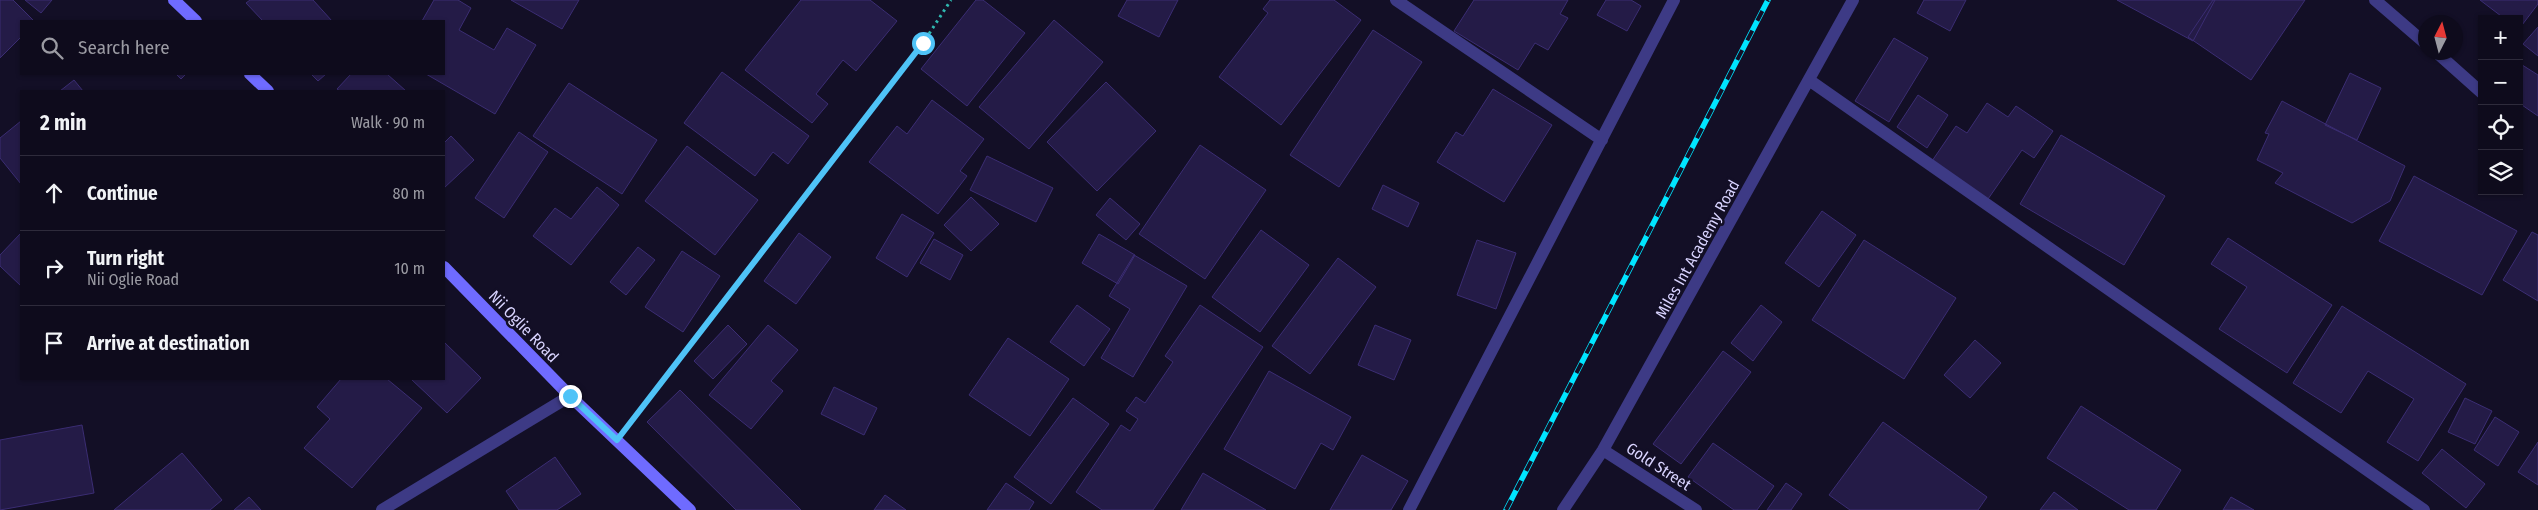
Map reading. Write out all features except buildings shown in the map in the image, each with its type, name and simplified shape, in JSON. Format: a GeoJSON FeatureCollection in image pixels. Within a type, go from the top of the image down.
{"type":"FeatureCollection","features":[{"type":"Feature","properties":{"kind":"street"},"geometry":{"type":"LineString","coordinates":[[174,0],[195,20]]}},
{"type":"Feature","properties":{"kind":"street"},"geometry":{"type":"LineString","coordinates":[[1396,0],[1602,140]]}},
{"type":"Feature","properties":{"kind":"street"},"geometry":{"type":"LineString","coordinates":[[1409,510],[1674,0]]}},
{"type":"Feature","properties":{"kind":"street","name":"Miles Int Academy Road"},"geometry":{"type":"LineString","coordinates":[[1563,510],[1603,450],[1854,0]]}},
{"type":"Feature","properties":{"kind":"street"},"geometry":{"type":"LineString","coordinates":[[2375,0],[2418,37]]}},
{"type":"Feature","properties":{"kind":"street"},"geometry":{"type":"LineString","coordinates":[[2445,60],[2478,89]]}},
{"type":"Feature","properties":{"kind":"street"},"geometry":{"type":"LineString","coordinates":[[251,75],[267,90]]}},
{"type":"Feature","properties":{"kind":"street"},"geometry":{"type":"LineString","coordinates":[[1809,80],[2424,510]]}},
{"type":"Feature","properties":{"kind":"street","name":"Nii Oglie Road"},"geometry":{"type":"LineString","coordinates":[[445,268],[570,396],[690,510]]}},
{"type":"Feature","properties":{"kind":"street"},"geometry":{"type":"LineString","coordinates":[[382,510],[570,396]]}},
{"type":"Feature","properties":{"kind":"street","name":"Gold Street"},"geometry":{"type":"LineString","coordinates":[[1603,450],[1696,510]]}},
{"type":"Feature","properties":{"kind":"path"},"geometry":{"type":"LineString","coordinates":[[617,440],[923,43],[951,0]]}},
{"type":"Feature","properties":{"kind":"railway"},"geometry":{"type":"LineString","coordinates":[[1506,510],[1768,0]]}},
{"type":"Feature","properties":{"kind":"route"},"geometry":{"type":"LineString","coordinates":[[570,396],[617,440],[923,43]]}}]}
